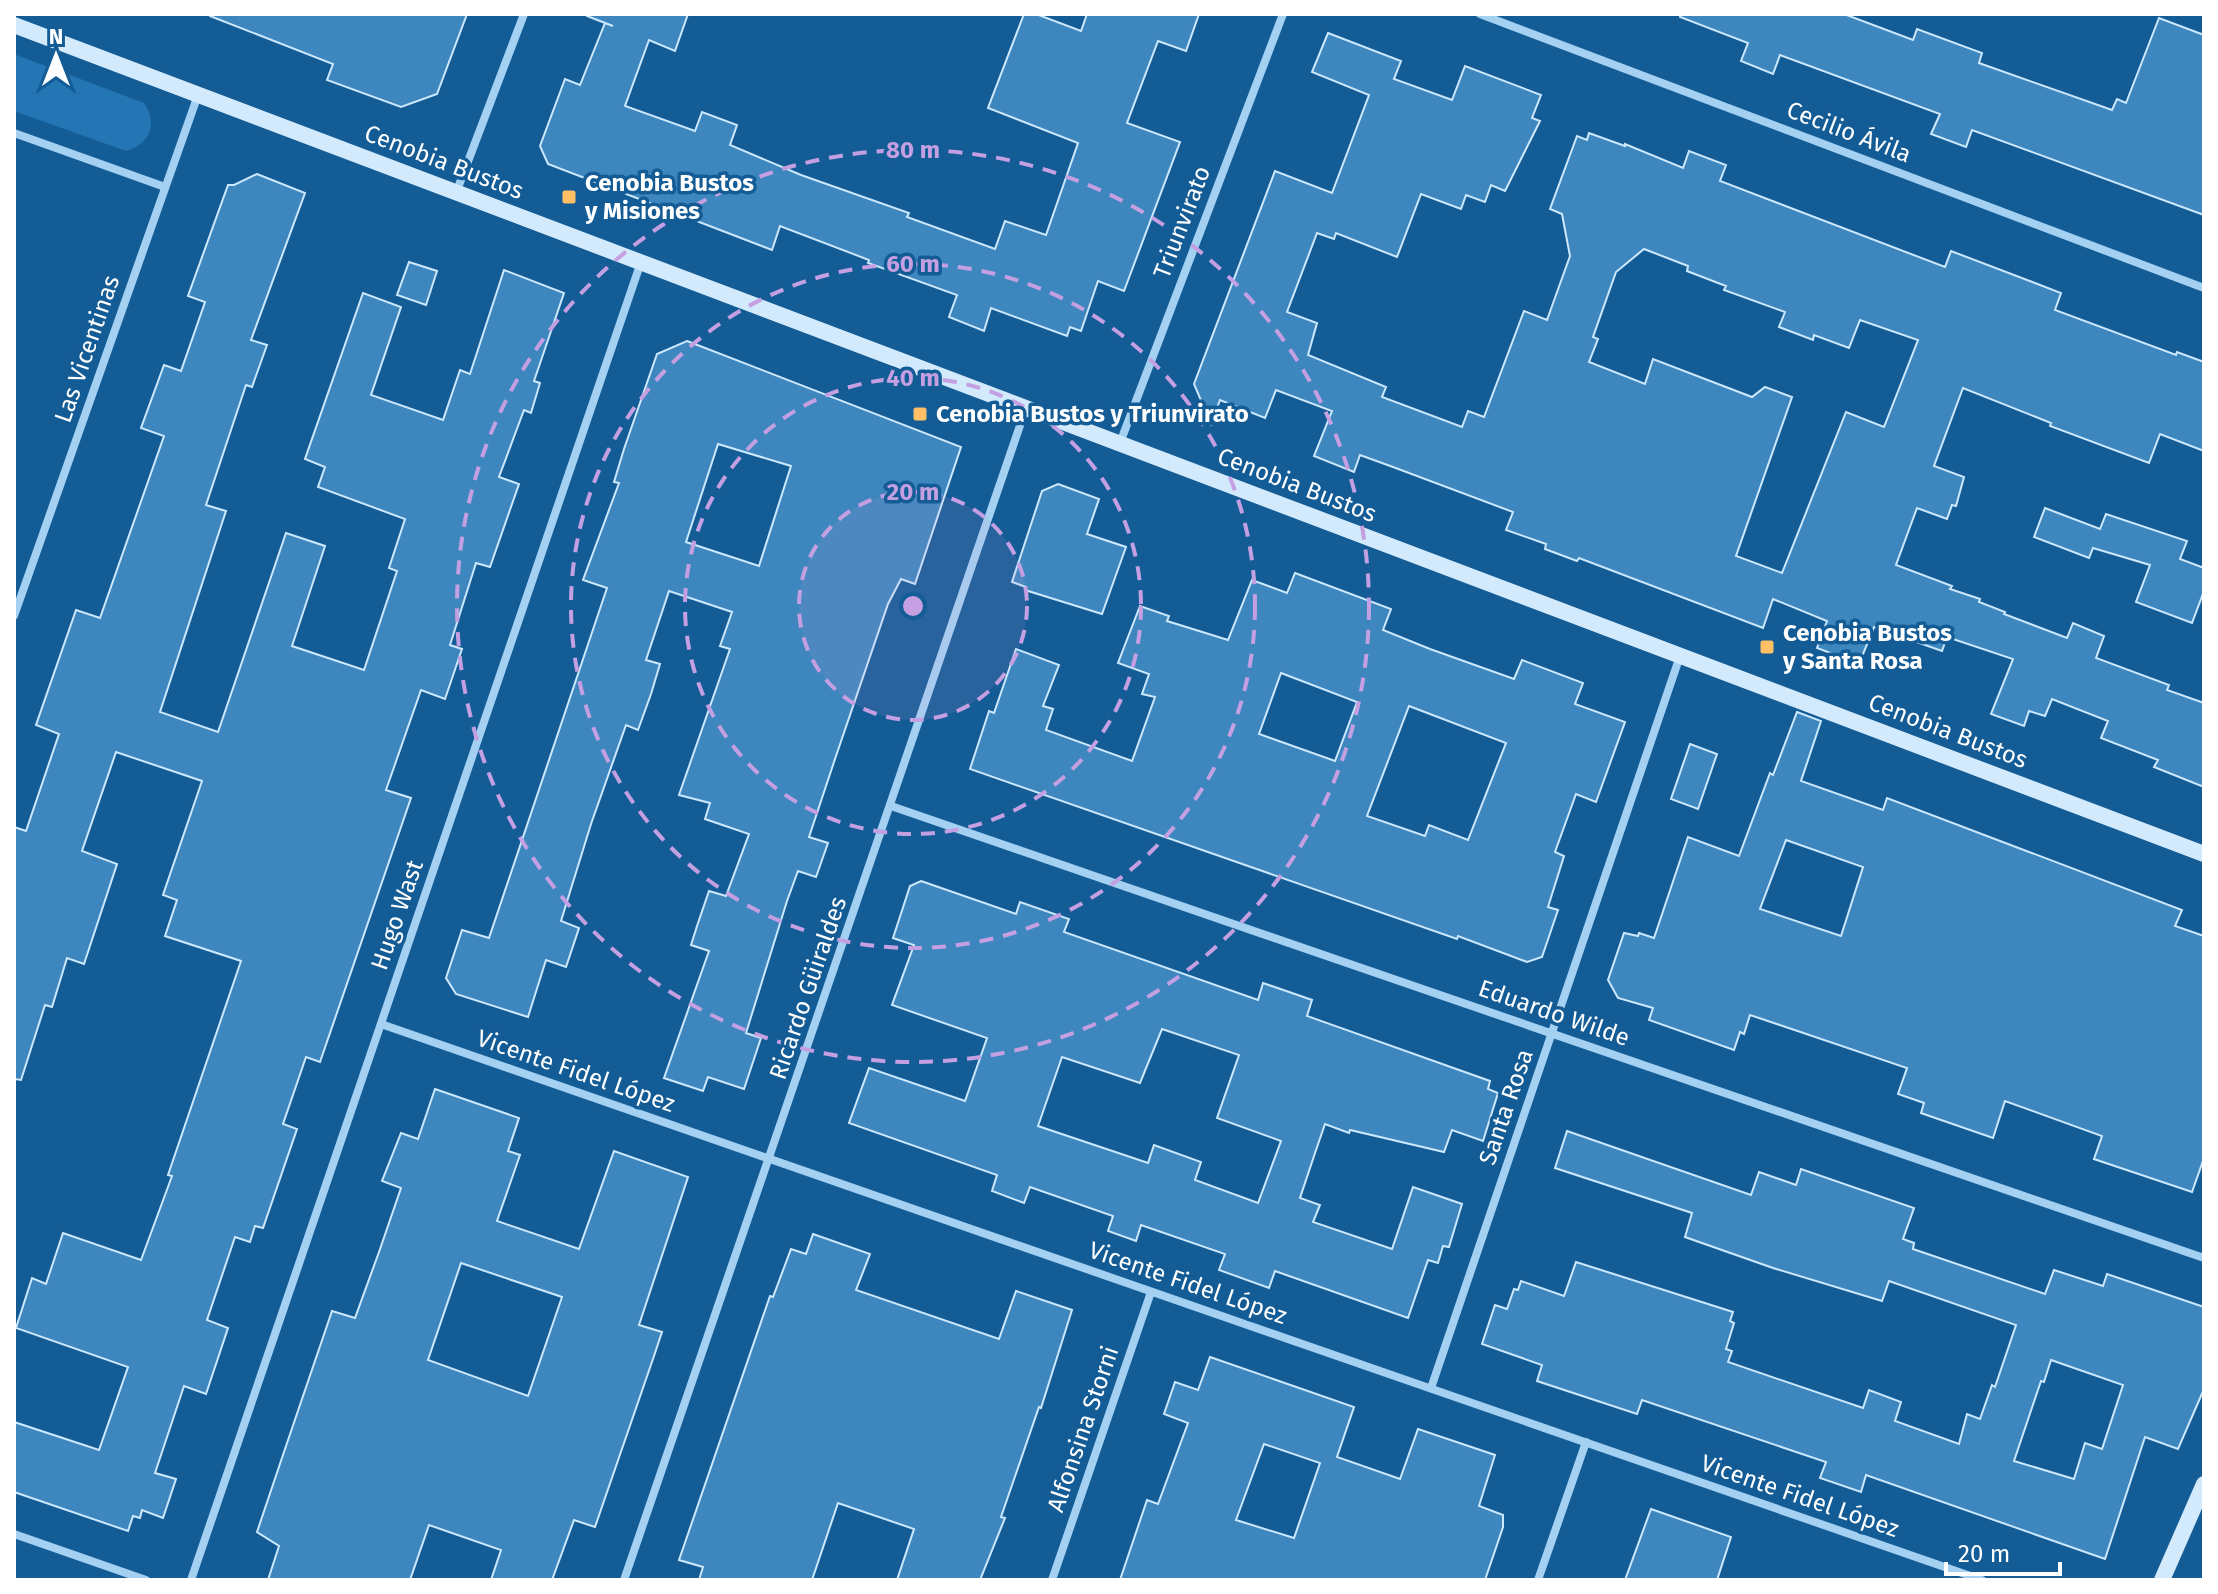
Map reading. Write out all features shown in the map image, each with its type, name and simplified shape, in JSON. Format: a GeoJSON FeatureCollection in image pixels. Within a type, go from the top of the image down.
{"type":"FeatureCollection","features":[{"type":"Feature","properties":{"kind":"street"},"geometry":{"type":"LineString","coordinates":[[456,193],[524,14]]}},
{"type":"Feature","properties":{"kind":"street","name":"Triunvirato"},"geometry":{"type":"LineString","coordinates":[[1119,444],[1283,14]]}},
{"type":"Feature","properties":{"kind":"street","name":"Cecilio Ávila"},"geometry":{"type":"LineString","coordinates":[[1480,14],[2204,288]]}},
{"type":"Feature","properties":{"kind":"street","name":"Cenobia Bustos"},"geometry":{"type":"LineString","coordinates":[[14,25],[2204,854]]}},
{"type":"Feature","properties":{"kind":"street","name":"Las Vicentinas"},"geometry":{"type":"LineString","coordinates":[[14,616],[198,95]]}},
{"type":"Feature","properties":{"kind":"street"},"geometry":{"type":"LineString","coordinates":[[14,133],[165,187]]}},
{"type":"Feature","properties":{"kind":"street","name":"Hugo Wast"},"geometry":{"type":"LineString","coordinates":[[191,1580],[641,262]]}},
{"type":"Feature","properties":{"kind":"street","name":"Ricardo Güiraldes"},"geometry":{"type":"LineString","coordinates":[[624,1580],[1026,408]]}},
{"type":"Feature","properties":{"kind":"street","name":"Santa Rosa"},"geometry":{"type":"LineString","coordinates":[[1431,1388],[1680,656]]}},
{"type":"Feature","properties":{"kind":"street","name":"Eduardo Wilde"},"geometry":{"type":"LineString","coordinates":[[891,806],[2204,1258]]}},
{"type":"Feature","properties":{"kind":"street","name":"Vicente Fidel López"},"geometry":{"type":"LineString","coordinates":[[381,1024],[1982,1580]]}},
{"type":"Feature","properties":{"kind":"street","name":"Alfonsina Storni"},"geometry":{"type":"LineString","coordinates":[[1052,1580],[1151,1292]]}},
{"type":"Feature","properties":{"kind":"street"},"geometry":{"type":"LineString","coordinates":[[1538,1580],[1586,1442]]}},
{"type":"Feature","properties":{"kind":"street"},"geometry":{"type":"LineString","coordinates":[[2162,1580],[2204,1484]]}},
{"type":"Feature","properties":{"kind":"street"},"geometry":{"type":"LineString","coordinates":[[14,1534],[146,1580]]}},
{"type":"Feature","properties":{"kind":"shaded area"},"geometry":{"type":"Polygon","coordinates":[[[14,54],[144,103],[151,125],[146,138],[126,151],[14,111],[14,54]]]}},
{"type":"Feature","properties":{"kind":"building"},"geometry":{"type":"Polygon","coordinates":[[[210,14],[467,14],[437,94],[401,107],[327,80],[333,64],[210,14]]]}},
{"type":"Feature","properties":{"kind":"building"},"geometry":{"type":"Polygon","coordinates":[[[587,14],[688,14],[675,51],[649,40],[625,106],[695,131],[702,112],[737,125],[730,145],[995,249],[1005,221],[1046,235],[1078,143],[988,108],[1024,14],[1036,14],[1081,31],[1087,14],[1199,14],[1186,51],[1158,41],[1127,123],[1180,142],[1124,291],[1098,281],[1081,331],[1070,327],[1067,336],[991,308],[984,331],[949,317],[957,295],[868,263],[869,260],[780,226],[772,250],[548,164],[540,146],[565,79],[580,85],[605,23],[613,26],[587,14]]]}},
{"type":"Feature","properties":{"kind":"building"},"geometry":{"type":"Polygon","coordinates":[[[1681,14],[1844,14],[1913,40],[1917,29],[1982,53],[1979,63],[2112,110],[2117,99],[2126,103],[2159,18],[2204,35],[2204,215],[1972,130],[1966,147],[1931,134],[1940,114],[1780,55],[1773,74],[1741,61],[1748,43],[1680,17],[1681,14]]]}},
{"type":"Feature","properties":{"kind":"building"},"geometry":{"type":"Polygon","coordinates":[[[1328,33],[1401,61],[1394,79],[1452,100],[1465,66],[1541,95],[1532,118],[1540,121],[1505,191],[1491,185],[1485,202],[1466,195],[1461,209],[1421,194],[1397,257],[1336,233],[1334,239],[1317,233],[1287,312],[1317,323],[1308,355],[1386,387],[1382,397],[1462,427],[1468,411],[1484,417],[1524,311],[1547,320],[1570,256],[1562,214],[1550,209],[1577,136],[1587,140],[1589,133],[1683,168],[1689,151],[1726,165],[1720,181],[1945,267],[1951,251],[2061,293],[2055,310],[2176,355],[2177,352],[2204,362],[2204,451],[2160,434],[2149,463],[2050,426],[2051,423],[1963,388],[1934,466],[1964,477],[1956,506],[1952,505],[1947,519],[1917,508],[1896,565],[1952,586],[1950,589],[1980,599],[1979,602],[2004,614],[2067,638],[2073,623],[2104,636],[2096,658],[2169,685],[2167,690],[2204,703],[2204,787],[2154,767],[2158,760],[2101,738],[2108,721],[2052,699],[2045,716],[2029,711],[2024,726],[1991,714],[2013,659],[1947,637],[1942,651],[1874,627],[1859,664],[1817,648],[1827,621],[1773,599],[1763,628],[1579,558],[1577,561],[1545,549],[1546,544],[1506,530],[1513,512],[1360,455],[1354,472],[1314,456],[1332,411],[1276,390],[1265,418],[1220,400],[1211,424],[1194,384],[1275,171],[1332,193],[1369,95],[1312,72],[1328,33]],[[1644,249],[1616,272],[1593,337],[1598,339],[1589,362],[1645,384],[1653,359],[1752,397],[1765,387],[1792,397],[1736,556],[1782,573],[1846,412],[1884,427],[1918,340],[1860,320],[1849,348],[1814,335],[1813,340],[1779,327],[1785,312],[1724,290],[1726,286],[1687,271],[1688,266],[1644,249]]]}},
{"type":"Feature","properties":{"kind":"building"},"geometry":{"type":"Polygon","coordinates":[[[257,174],[305,193],[251,340],[267,345],[252,387],[246,385],[206,505],[226,511],[160,712],[218,732],[286,533],[325,546],[292,646],[364,670],[397,571],[389,568],[405,519],[318,487],[325,467],[305,459],[363,293],[401,307],[371,395],[443,420],[460,370],[470,374],[504,270],[564,293],[534,381],[540,383],[531,413],[524,410],[499,477],[519,484],[490,567],[476,563],[450,645],[462,649],[445,699],[421,690],[386,790],[411,798],[320,1062],[306,1057],[283,1124],[297,1129],[263,1228],[255,1226],[250,1242],[235,1237],[207,1320],[228,1328],[206,1394],[184,1386],[155,1473],[176,1479],[163,1518],[142,1510],[140,1518],[133,1516],[128,1531],[14,1492],[14,1422],[99,1450],[128,1367],[16,1328],[32,1278],[46,1284],[63,1233],[141,1260],[172,1176],[168,1175],[241,961],[165,936],[177,900],[163,895],[202,781],[116,752],[82,851],[117,864],[84,964],[67,958],[52,1007],[45,1005],[21,1080],[14,1079],[14,827],[26,831],[59,734],[36,725],[76,610],[100,618],[164,436],[141,428],[164,365],[181,371],[205,302],[188,296],[228,185],[257,174]]]}},
{"type":"Feature","properties":{"kind":"building"},"geometry":{"type":"Polygon","coordinates":[[[409,262],[437,271],[426,305],[397,295],[409,262]]]}},
{"type":"Feature","properties":{"kind":"building"},"geometry":{"type":"Polygon","coordinates":[[[687,341],[961,447],[915,584],[901,579],[888,604],[836,756],[809,837],[828,843],[816,877],[798,871],[787,901],[746,1033],[761,1038],[744,1089],[708,1077],[703,1091],[664,1078],[709,951],[691,945],[709,891],[726,896],[749,834],[705,819],[710,803],[679,795],[730,649],[720,646],[732,612],[669,591],[646,660],[660,664],[651,694],[638,730],[626,725],[561,921],[579,928],[566,967],[546,960],[528,1017],[456,994],[446,978],[462,930],[489,938],[607,588],[583,580],[619,483],[614,482],[657,354],[687,341]],[[718,444],[686,542],[759,566],[791,466],[718,444]]]}},
{"type":"Feature","properties":{"kind":"building"},"geometry":{"type":"Polygon","coordinates":[[[1058,484],[1099,499],[1087,534],[1126,547],[1102,614],[1025,590],[1026,587],[1012,582],[1042,491],[1058,484]]]}},
{"type":"Feature","properties":{"kind":"building"},"geometry":{"type":"Polygon","coordinates":[[[2045,508],[2100,529],[2106,514],[2187,541],[2180,559],[2204,568],[2204,591],[2192,623],[2136,602],[2150,565],[2093,548],[2089,558],[2034,537],[2045,508]]]}},
{"type":"Feature","properties":{"kind":"building"},"geometry":{"type":"Polygon","coordinates":[[[1295,573],[1391,609],[1383,630],[1514,679],[1522,660],[1583,683],[1575,704],[1625,722],[1596,802],[1576,794],[1555,852],[1564,856],[1548,907],[1558,910],[1542,957],[1527,962],[1458,936],[1457,939],[970,769],[989,711],[994,713],[1016,649],[1059,665],[1043,706],[1053,709],[1046,730],[1132,761],[1155,697],[1142,694],[1149,674],[1118,663],[1140,606],[1169,616],[1167,621],[1228,640],[1252,580],[1287,593],[1295,573]],[[1281,673],[1259,734],[1335,761],[1357,702],[1281,673]],[[1409,706],[1367,816],[1425,836],[1429,825],[1468,840],[1506,743],[1409,706]]]}},
{"type":"Feature","properties":{"kind":"building"},"geometry":{"type":"Polygon","coordinates":[[[1797,712],[1821,721],[1801,781],[1883,810],[1887,798],[2182,910],[2175,926],[2204,936],[2204,1158],[2192,1192],[2094,1159],[2102,1136],[2005,1101],[1993,1138],[1921,1113],[1924,1103],[1898,1094],[1907,1068],[1750,1015],[1744,1034],[1740,1032],[1734,1050],[1649,1020],[1653,1008],[1618,998],[1608,980],[1624,933],[1638,936],[1639,933],[1654,938],[1688,837],[1739,856],[1770,773],[1773,775],[1797,712]],[[1786,840],[1760,909],[1841,936],[1863,867],[1786,840]]]}},
{"type":"Feature","properties":{"kind":"building"},"geometry":{"type":"Polygon","coordinates":[[[1690,744],[1717,754],[1698,809],[1671,799],[1690,744]]]}},
{"type":"Feature","properties":{"kind":"building"},"geometry":{"type":"Polygon","coordinates":[[[921,881],[1016,914],[1020,902],[1069,919],[1064,932],[1258,1000],[1263,983],[1312,1000],[1307,1016],[1490,1081],[1488,1089],[1498,1093],[1483,1141],[1452,1130],[1444,1152],[1350,1130],[1349,1133],[1325,1124],[1300,1198],[1320,1205],[1313,1222],[1392,1249],[1413,1187],[1462,1204],[1449,1247],[1443,1246],[1438,1263],[1428,1260],[1408,1318],[1275,1271],[1269,1288],[1219,1270],[1225,1254],[1141,1225],[1136,1241],[1108,1231],[1113,1216],[1030,1187],[1024,1203],[992,1191],[997,1175],[849,1123],[869,1068],[965,1101],[987,1038],[892,1005],[914,945],[893,938],[910,886],[921,881]],[[1162,1029],[1140,1083],[1062,1057],[1038,1126],[1148,1163],[1154,1145],[1201,1162],[1195,1180],[1258,1203],[1281,1141],[1217,1118],[1239,1055],[1162,1029]]]}},
{"type":"Feature","properties":{"kind":"building"},"geometry":{"type":"Polygon","coordinates":[[[435,1089],[519,1118],[508,1151],[520,1155],[497,1221],[579,1249],[614,1151],[688,1177],[639,1325],[662,1332],[654,1356],[595,1527],[574,1520],[552,1580],[491,1580],[501,1550],[429,1525],[410,1580],[268,1580],[279,1546],[257,1532],[286,1446],[332,1311],[355,1318],[401,1188],[382,1181],[401,1133],[418,1139],[435,1089]],[[461,1263],[428,1360],[528,1396],[562,1297],[461,1263]]]}},
{"type":"Feature","properties":{"kind":"building"},"geometry":{"type":"Polygon","coordinates":[[[1567,1131],[1751,1195],[1759,1172],[1796,1185],[1801,1169],[1914,1208],[1903,1239],[1914,1243],[1913,1249],[2045,1294],[2054,1270],[2103,1286],[2107,1274],[2204,1307],[2204,1389],[2178,1449],[2145,1437],[2105,1559],[1866,1475],[1861,1492],[1820,1478],[1826,1462],[1642,1400],[1637,1414],[1537,1381],[1542,1365],[1482,1344],[1495,1305],[1507,1309],[1514,1289],[1518,1290],[1521,1281],[1564,1296],[1576,1262],[1733,1312],[1730,1321],[1734,1323],[1726,1349],[1732,1351],[1728,1362],[1863,1408],[1869,1390],[1901,1402],[1895,1421],[1959,1444],[1967,1414],[1980,1419],[1992,1385],[1995,1387],[2016,1325],[1889,1281],[1882,1301],[1773,1268],[1685,1237],[1692,1213],[1555,1168],[1567,1131]],[[2051,1360],[2014,1461],[2074,1479],[2085,1443],[2102,1449],[2123,1385],[2051,1360]]]}},
{"type":"Feature","properties":{"kind":"building"},"geometry":{"type":"Polygon","coordinates":[[[813,1234],[870,1254],[856,1290],[999,1339],[1016,1291],[1072,1310],[1041,1408],[1001,1517],[1005,1518],[980,1580],[897,1580],[914,1529],[838,1503],[812,1580],[699,1580],[703,1567],[679,1560],[770,1296],[773,1297],[791,1249],[806,1254],[813,1234]]]}},
{"type":"Feature","properties":{"kind":"building"},"geometry":{"type":"Polygon","coordinates":[[[1210,1357],[1354,1407],[1337,1457],[1400,1479],[1418,1429],[1495,1455],[1479,1506],[1503,1515],[1503,1527],[1485,1580],[1120,1580],[1147,1500],[1158,1504],[1188,1423],[1164,1414],[1175,1382],[1198,1390],[1210,1357]],[[1264,1444],[1236,1520],[1294,1538],[1320,1463],[1264,1444]]]}},
{"type":"Feature","properties":{"kind":"building"},"geometry":{"type":"Polygon","coordinates":[[[1651,1509],[1731,1537],[1717,1580],[1625,1580],[1651,1509]]]}},
{"type":"Feature","properties":{"kind":"place","name":"Cenobia Bustos y Misiones"},"geometry":{"type":"Point","coordinates":[569,197]}},
{"type":"Feature","properties":{"kind":"place","name":"Cenobia Bustos y Triunvirato"},"geometry":{"type":"Point","coordinates":[920,414]}},
{"type":"Feature","properties":{"kind":"place","name":"Cenobia Bustos y Santa Rosa"},"geometry":{"type":"Point","coordinates":[1767,647]}}]}
